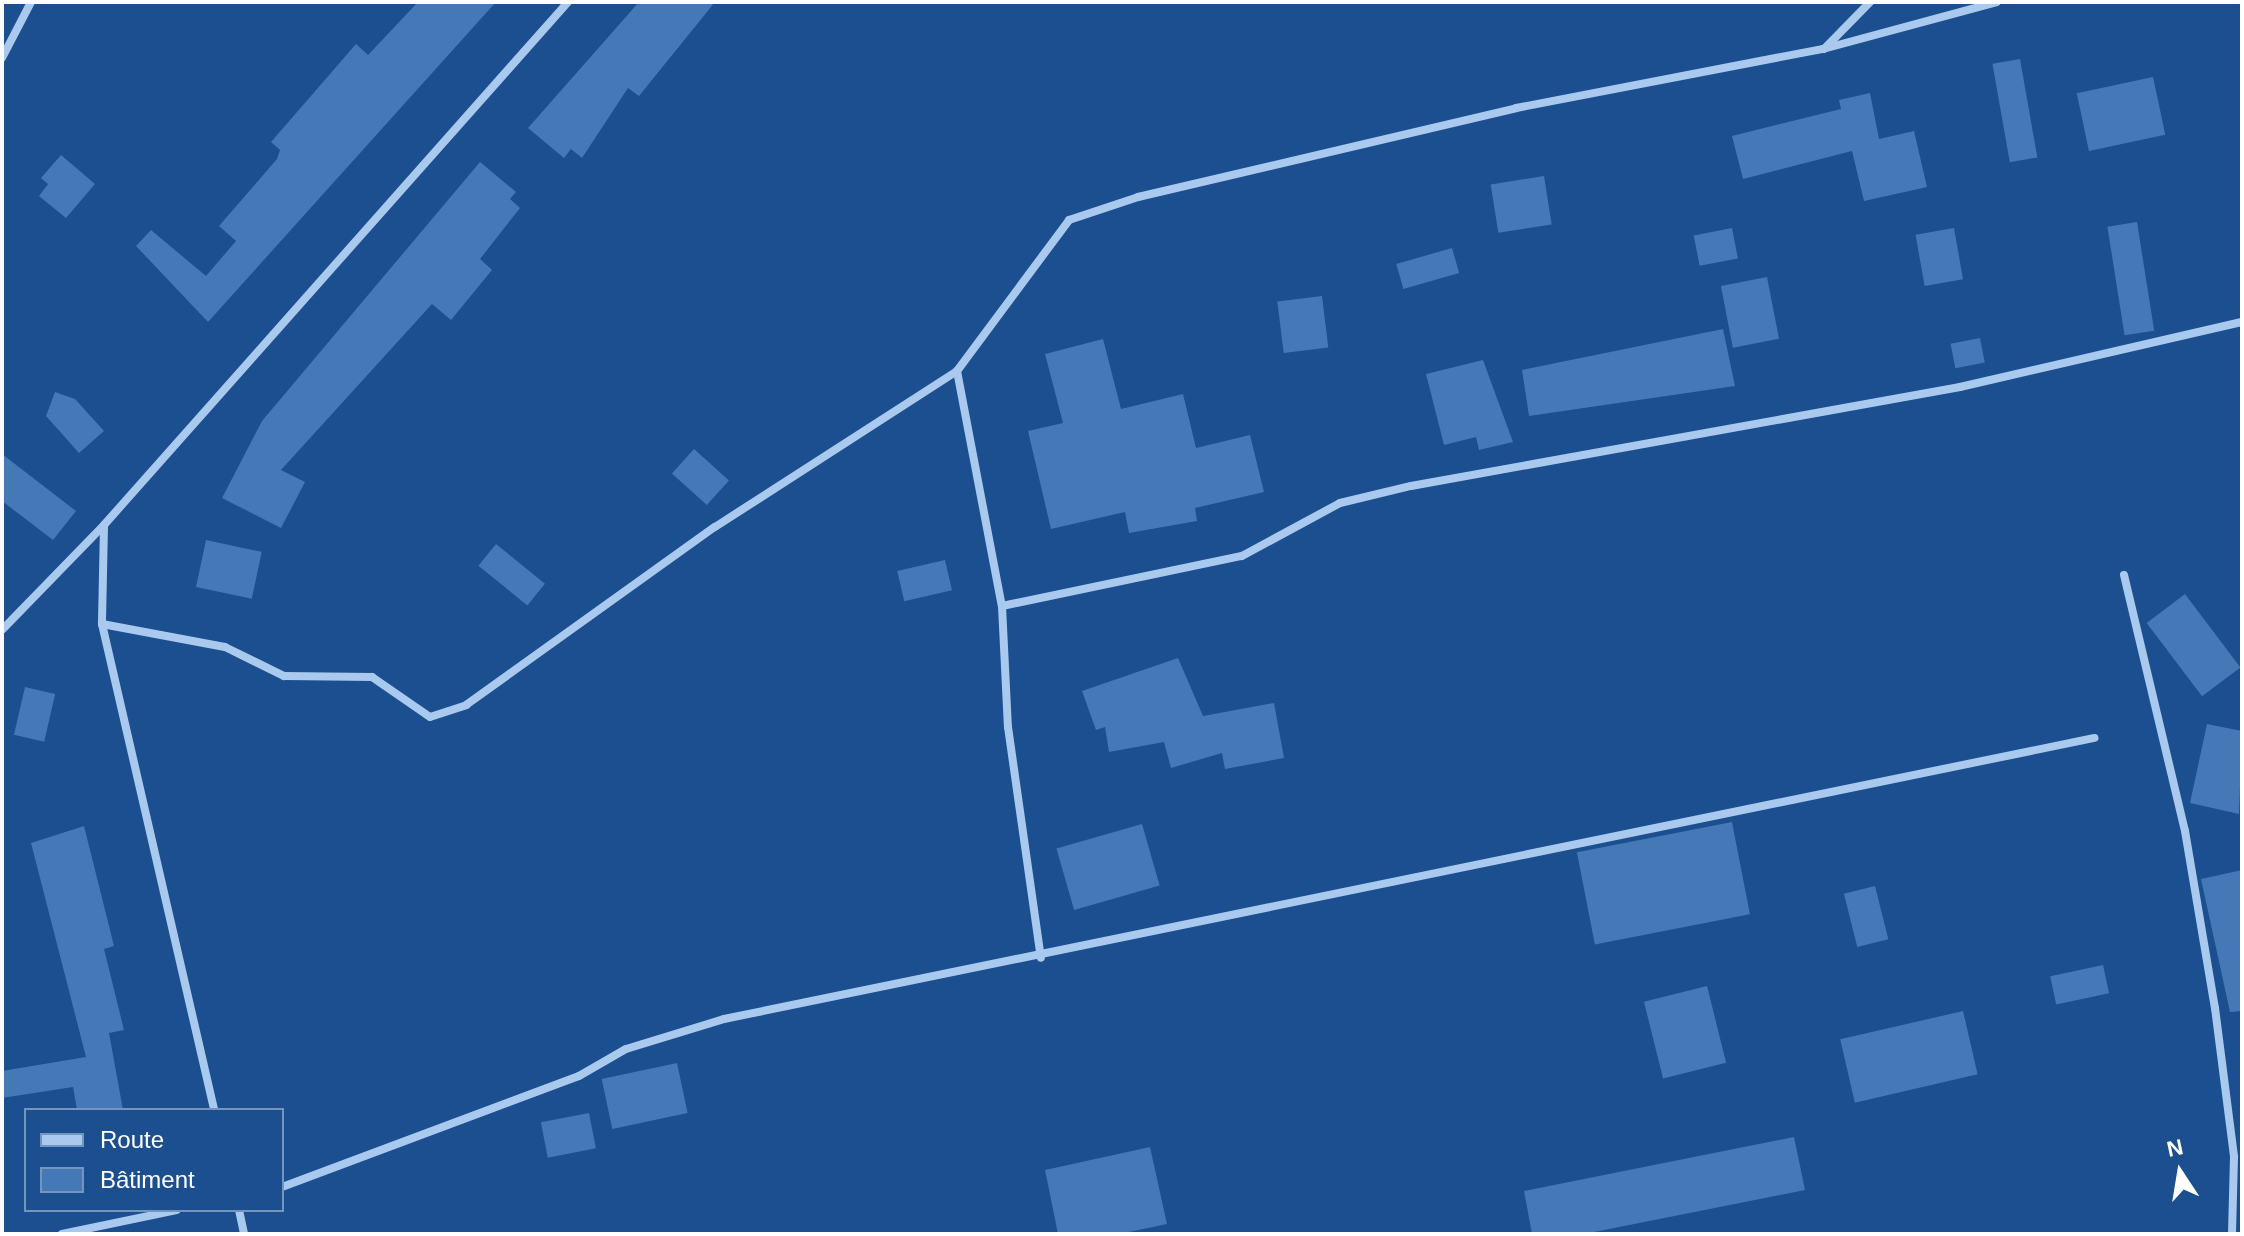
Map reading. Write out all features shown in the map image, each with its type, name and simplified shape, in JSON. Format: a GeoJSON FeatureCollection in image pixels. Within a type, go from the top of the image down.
{"type":"FeatureCollection","features":[{"type":"Feature","properties":{"kind":"street"},"geometry":{"type":"LineString","coordinates":[[2,58],[31,2]]}},
{"type":"Feature","properties":{"kind":"street"},"geometry":{"type":"LineString","coordinates":[[2,630],[104,525],[568,2]]}},
{"type":"Feature","properties":{"kind":"street"},"geometry":{"type":"LineString","coordinates":[[1823,49],[1870,2]]}},
{"type":"Feature","properties":{"kind":"street"},"geometry":{"type":"LineString","coordinates":[[102,624],[225,647],[284,676],[372,677],[430,717],[466,705],[715,527],[957,371],[1069,220],[1138,197],[1516,108],[1823,49],[1997,2]]}},
{"type":"Feature","properties":{"kind":"street"},"geometry":{"type":"LineString","coordinates":[[1002,606],[1242,556],[1340,503],[1411,486],[1960,387],[2242,322]]}},
{"type":"Feature","properties":{"kind":"street"},"geometry":{"type":"LineString","coordinates":[[957,371],[1002,606],[1008,727],[1041,958]]}},
{"type":"Feature","properties":{"kind":"street"},"geometry":{"type":"LineString","coordinates":[[104,525],[102,624],[214,1108]]}},
{"type":"Feature","properties":{"kind":"street"},"geometry":{"type":"LineString","coordinates":[[2124,575],[2185,831],[2212,993],[2234,1157],[2232,1234]]}},
{"type":"Feature","properties":{"kind":"street"},"geometry":{"type":"LineString","coordinates":[[284,1186],[521,1100],[654,1040],[724,1019],[1041,958],[2094,738]]}},
{"type":"Feature","properties":{"kind":"street"},"geometry":{"type":"LineString","coordinates":[[62,1234],[167,1212]]}},
{"type":"Feature","properties":{"kind":"street"},"geometry":{"type":"LineString","coordinates":[[239,1212],[244,1234]]}},
{"type":"Feature","properties":{"kind":"building"},"geometry":{"type":"Polygon","coordinates":[[[418,2],[496,2],[208,322],[136,246],[151,230],[206,276],[236,241],[219,226],[277,159],[280,150],[271,142],[356,44],[368,55],[418,2]]]}},
{"type":"Feature","properties":{"kind":"building"},"geometry":{"type":"Polygon","coordinates":[[[639,2],[715,2],[639,96],[628,88],[582,158],[571,149],[564,158],[528,128],[639,2]]]}},
{"type":"Feature","properties":{"kind":"building"},"geometry":{"type":"Polygon","coordinates":[[[2020,59],[2037,157],[2010,162],[1992,64],[2020,59]]]}},
{"type":"Feature","properties":{"kind":"building"},"geometry":{"type":"Polygon","coordinates":[[[2153,77],[2165,135],[2089,151],[2077,93],[2153,77]]]}},
{"type":"Feature","properties":{"kind":"building"},"geometry":{"type":"Polygon","coordinates":[[[1870,93],[1879,139],[1914,131],[1927,187],[1864,201],[1852,151],[1743,179],[1732,136],[1841,109],[1839,100],[1870,93]]]}},
{"type":"Feature","properties":{"kind":"building"},"geometry":{"type":"Polygon","coordinates":[[[61,155],[95,184],[66,218],[39,196],[48,184],[41,178],[61,155]]]}},
{"type":"Feature","properties":{"kind":"building"},"geometry":{"type":"Polygon","coordinates":[[[480,162],[516,192],[510,199],[520,208],[480,259],[492,270],[451,320],[432,304],[281,470],[305,482],[281,528],[222,498],[262,421],[480,162]]]}},
{"type":"Feature","properties":{"kind":"building"},"geometry":{"type":"Polygon","coordinates":[[[1544,176],[1552,224],[1498,233],[1491,184],[1544,176]]]}},
{"type":"Feature","properties":{"kind":"building"},"geometry":{"type":"Polygon","coordinates":[[[2137,222],[2154,331],[2125,335],[2107,227],[2137,222]]]}},
{"type":"Feature","properties":{"kind":"building"},"geometry":{"type":"Polygon","coordinates":[[[1732,228],[1738,258],[1700,266],[1694,235],[1732,228]]]}},
{"type":"Feature","properties":{"kind":"building"},"geometry":{"type":"Polygon","coordinates":[[[1954,228],[1963,279],[1925,286],[1916,235],[1954,228]]]}},
{"type":"Feature","properties":{"kind":"building"},"geometry":{"type":"Polygon","coordinates":[[[1452,248],[1459,273],[1403,289],[1396,264],[1452,248]]]}},
{"type":"Feature","properties":{"kind":"building"},"geometry":{"type":"Polygon","coordinates":[[[1767,277],[1779,339],[1733,348],[1721,286],[1767,277]]]}},
{"type":"Feature","properties":{"kind":"building"},"geometry":{"type":"Polygon","coordinates":[[[1322,296],[1328,348],[1284,353],[1277,301],[1322,296]]]}},
{"type":"Feature","properties":{"kind":"building"},"geometry":{"type":"Polygon","coordinates":[[[1723,329],[1735,386],[1529,416],[1522,370],[1723,329]]]}},
{"type":"Feature","properties":{"kind":"building"},"geometry":{"type":"Polygon","coordinates":[[[1980,338],[1985,363],[1955,368],[1951,344],[1980,338]]]}},
{"type":"Feature","properties":{"kind":"building"},"geometry":{"type":"Polygon","coordinates":[[[1103,339],[1121,409],[1183,394],[1196,448],[1250,435],[1264,492],[1195,508],[1197,521],[1129,533],[1125,512],[1051,529],[1028,431],[1063,423],[1045,354],[1103,339]]]}},
{"type":"Feature","properties":{"kind":"building"},"geometry":{"type":"Polygon","coordinates":[[[1483,360],[1513,442],[1479,450],[1476,437],[1444,445],[1426,374],[1483,360]]]}},
{"type":"Feature","properties":{"kind":"building"},"geometry":{"type":"Polygon","coordinates":[[[55,392],[75,399],[104,431],[79,453],[46,416],[55,392]]]}},
{"type":"Feature","properties":{"kind":"building"},"geometry":{"type":"Polygon","coordinates":[[[694,449],[729,480],[707,505],[672,474],[694,449]]]}},
{"type":"Feature","properties":{"kind":"building"},"geometry":{"type":"Polygon","coordinates":[[[2,454],[76,511],[53,540],[2,501],[2,454]]]}},
{"type":"Feature","properties":{"kind":"building"},"geometry":{"type":"Polygon","coordinates":[[[206,540],[262,552],[252,599],[196,587],[206,540]]]}},
{"type":"Feature","properties":{"kind":"building"},"geometry":{"type":"Polygon","coordinates":[[[496,544],[545,584],[527,605],[478,566],[496,544]]]}},
{"type":"Feature","properties":{"kind":"building"},"geometry":{"type":"Polygon","coordinates":[[[945,560],[952,590],[904,601],[897,571],[945,560]]]}},
{"type":"Feature","properties":{"kind":"building"},"geometry":{"type":"Polygon","coordinates":[[[2185,594],[2240,667],[2202,696],[2147,623],[2185,594]]]}},
{"type":"Feature","properties":{"kind":"building"},"geometry":{"type":"Polygon","coordinates":[[[1178,658],[1203,716],[1274,703],[1284,758],[1225,769],[1222,753],[1171,768],[1164,742],[1109,752],[1105,727],[1096,730],[1082,691],[1178,658]]]}},
{"type":"Feature","properties":{"kind":"building"},"geometry":{"type":"Polygon","coordinates":[[[25,687],[55,694],[44,742],[14,735],[25,687]]]}},
{"type":"Feature","properties":{"kind":"building"},"geometry":{"type":"Polygon","coordinates":[[[2207,724],[2242,731],[2239,814],[2190,803],[2207,724]]]}},
{"type":"Feature","properties":{"kind":"building"},"geometry":{"type":"Polygon","coordinates":[[[1732,822],[1750,914],[1595,944],[1577,852],[1732,822]]]}},
{"type":"Feature","properties":{"kind":"building"},"geometry":{"type":"Polygon","coordinates":[[[1142,824],[1160,886],[1074,910],[1056,849],[1142,824]]]}},
{"type":"Feature","properties":{"kind":"building"},"geometry":{"type":"Polygon","coordinates":[[[84,826],[114,946],[104,949],[124,1030],[109,1033],[123,1108],[77,1108],[73,1087],[2,1098],[2,1071],[86,1057],[31,843],[84,826]]]}},
{"type":"Feature","properties":{"kind":"building"},"geometry":{"type":"Polygon","coordinates":[[[2242,870],[2242,1011],[2230,1012],[2201,879],[2242,870]]]}},
{"type":"Feature","properties":{"kind":"building"},"geometry":{"type":"Polygon","coordinates":[[[1875,886],[1888,939],[1857,947],[1844,894],[1875,886]]]}},
{"type":"Feature","properties":{"kind":"building"},"geometry":{"type":"Polygon","coordinates":[[[2103,965],[2109,993],[2056,1005],[2050,976],[2103,965]]]}},
{"type":"Feature","properties":{"kind":"building"},"geometry":{"type":"Polygon","coordinates":[[[1707,986],[1726,1063],[1663,1078],[1644,1002],[1707,986]]]}},
{"type":"Feature","properties":{"kind":"building"},"geometry":{"type":"Polygon","coordinates":[[[1963,1011],[1978,1074],[1855,1103],[1840,1039],[1963,1011]]]}},
{"type":"Feature","properties":{"kind":"building"},"geometry":{"type":"Polygon","coordinates":[[[677,1063],[688,1113],[612,1129],[602,1079],[677,1063]]]}},
{"type":"Feature","properties":{"kind":"building"},"geometry":{"type":"Polygon","coordinates":[[[589,1113],[596,1148],[548,1158],[541,1122],[589,1113]]]}},
{"type":"Feature","properties":{"kind":"building"},"geometry":{"type":"Polygon","coordinates":[[[1794,1137],[1805,1190],[1584,1234],[1532,1234],[1524,1191],[1794,1137]]]}},
{"type":"Feature","properties":{"kind":"building"},"geometry":{"type":"Polygon","coordinates":[[[1150,1147],[1167,1224],[1119,1234],[1058,1234],[1045,1170],[1150,1147]]]}}]}
